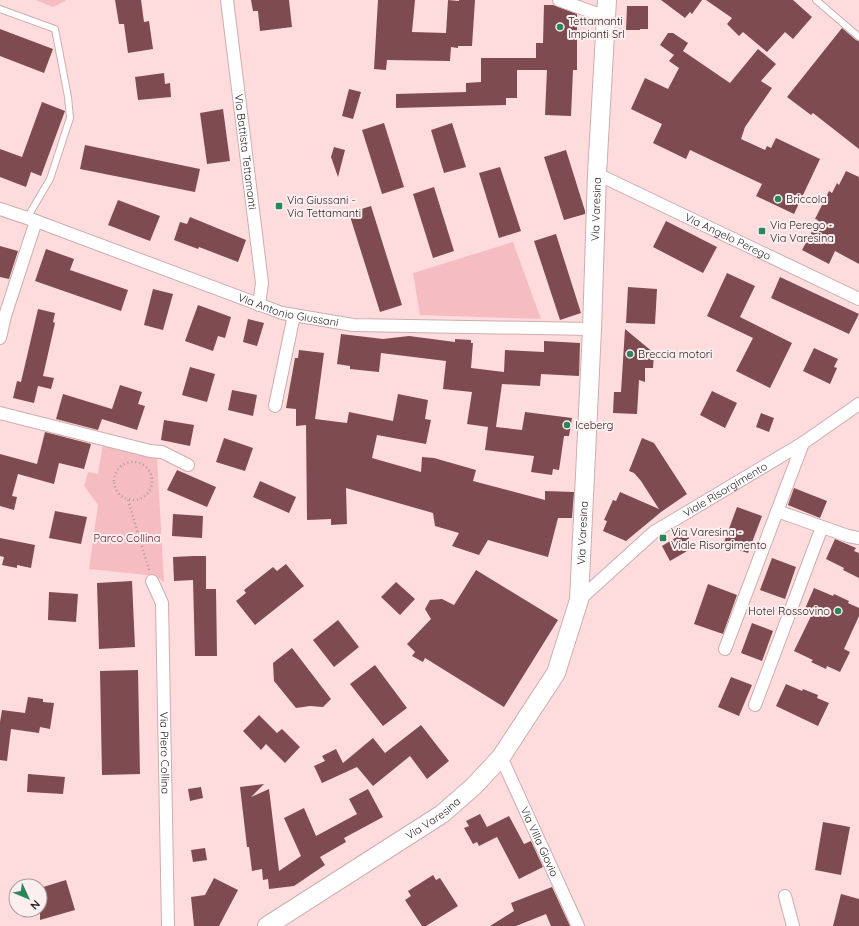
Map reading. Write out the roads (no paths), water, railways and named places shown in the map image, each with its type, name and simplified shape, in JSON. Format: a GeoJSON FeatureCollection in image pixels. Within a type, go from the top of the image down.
{"type":"FeatureCollection","features":[{"type":"Feature","properties":{"kind":"main road","name":"Via Varesina"},"geometry":{"type":"LineString","coordinates":[[267,926],[442,814],[474,786],[501,757],[556,673],[579,600],[592,329],[597,174],[606,8]]}},
{"type":"Feature","properties":{"kind":"street","name":"Via Battista Tettamanti"},"geometry":{"type":"LineString","coordinates":[[227,0],[262,283],[259,305]]}},
{"type":"Feature","properties":{"kind":"street"},"geometry":{"type":"LineString","coordinates":[[559,0],[606,8]]}},
{"type":"Feature","properties":{"kind":"street","name":"Via Angelo Perego"},"geometry":{"type":"LineString","coordinates":[[597,174],[859,299]]}},
{"type":"Feature","properties":{"kind":"street","name":"Via Antonio Giussani"},"geometry":{"type":"LineString","coordinates":[[0,209],[282,313],[353,325],[592,329]]}},
{"type":"Feature","properties":{"kind":"street"},"geometry":{"type":"LineString","coordinates":[[0,338],[31,220]]}},
{"type":"Feature","properties":{"kind":"street"},"geometry":{"type":"LineString","coordinates":[[275,406],[294,315]]}},
{"type":"Feature","properties":{"kind":"street","name":"Viale Risorgimento"},"geometry":{"type":"LineString","coordinates":[[579,600],[654,532],[803,443],[859,404]]}},
{"type":"Feature","properties":{"kind":"street"},"geometry":{"type":"LineString","coordinates":[[0,413],[150,451],[162,452],[188,465]]}},
{"type":"Feature","properties":{"kind":"street"},"geometry":{"type":"LineString","coordinates":[[725,649],[803,443]]}},
{"type":"Feature","properties":{"kind":"street"},"geometry":{"type":"LineString","coordinates":[[777,511],[859,538]]}},
{"type":"Feature","properties":{"kind":"street"},"geometry":{"type":"LineString","coordinates":[[755,706],[822,527]]}},
{"type":"Feature","properties":{"kind":"street","name":"Via Piero Collina"},"geometry":{"type":"LineString","coordinates":[[152,581],[162,603],[168,926]]}},
{"type":"Feature","properties":{"kind":"street","name":"Via Villa Giovio"},"geometry":{"type":"LineString","coordinates":[[501,757],[578,926]]}},
{"type":"Feature","properties":{"kind":"street"},"geometry":{"type":"LineString","coordinates":[[785,896],[793,926]]}},
{"type":"Feature","properties":{"kind":"lane"},"geometry":{"type":"LineString","coordinates":[[816,0],[859,37]]}},
{"type":"Feature","properties":{"kind":"lane"},"geometry":{"type":"LineString","coordinates":[[0,8],[55,29],[68,97],[70,118],[50,179],[31,220]]}},
{"type":"Feature","properties":{"kind":"place","name":"Tettamanti Impianti Srl"},"geometry":{"type":"Point","coordinates":[560,27]}},
{"type":"Feature","properties":{"kind":"place","name":"Briccola"},"geometry":{"type":"Point","coordinates":[778,199]}},
{"type":"Feature","properties":{"kind":"place","name":"Via Giussani - Via Tettamanti"},"geometry":{"type":"Point","coordinates":[279,206]}},
{"type":"Feature","properties":{"kind":"place","name":"Via Perego - Via Varesina"},"geometry":{"type":"Point","coordinates":[762,231]}},
{"type":"Feature","properties":{"kind":"place","name":"Breccia motori"},"geometry":{"type":"Point","coordinates":[630,354]}},
{"type":"Feature","properties":{"kind":"place","name":"Iceberg"},"geometry":{"type":"Point","coordinates":[567,425]}},
{"type":"Feature","properties":{"kind":"place","name":"Via Varesina - Viale Risorgimento"},"geometry":{"type":"Point","coordinates":[663,538]}},
{"type":"Feature","properties":{"kind":"place","name":"Hotel Rossovino"},"geometry":{"type":"Point","coordinates":[838,611]}},
{"type":"Feature","properties":{"kind":"park label","name":"Parco Collina"},"geometry":{"type":"Point","coordinates":[127,538]}}]}
